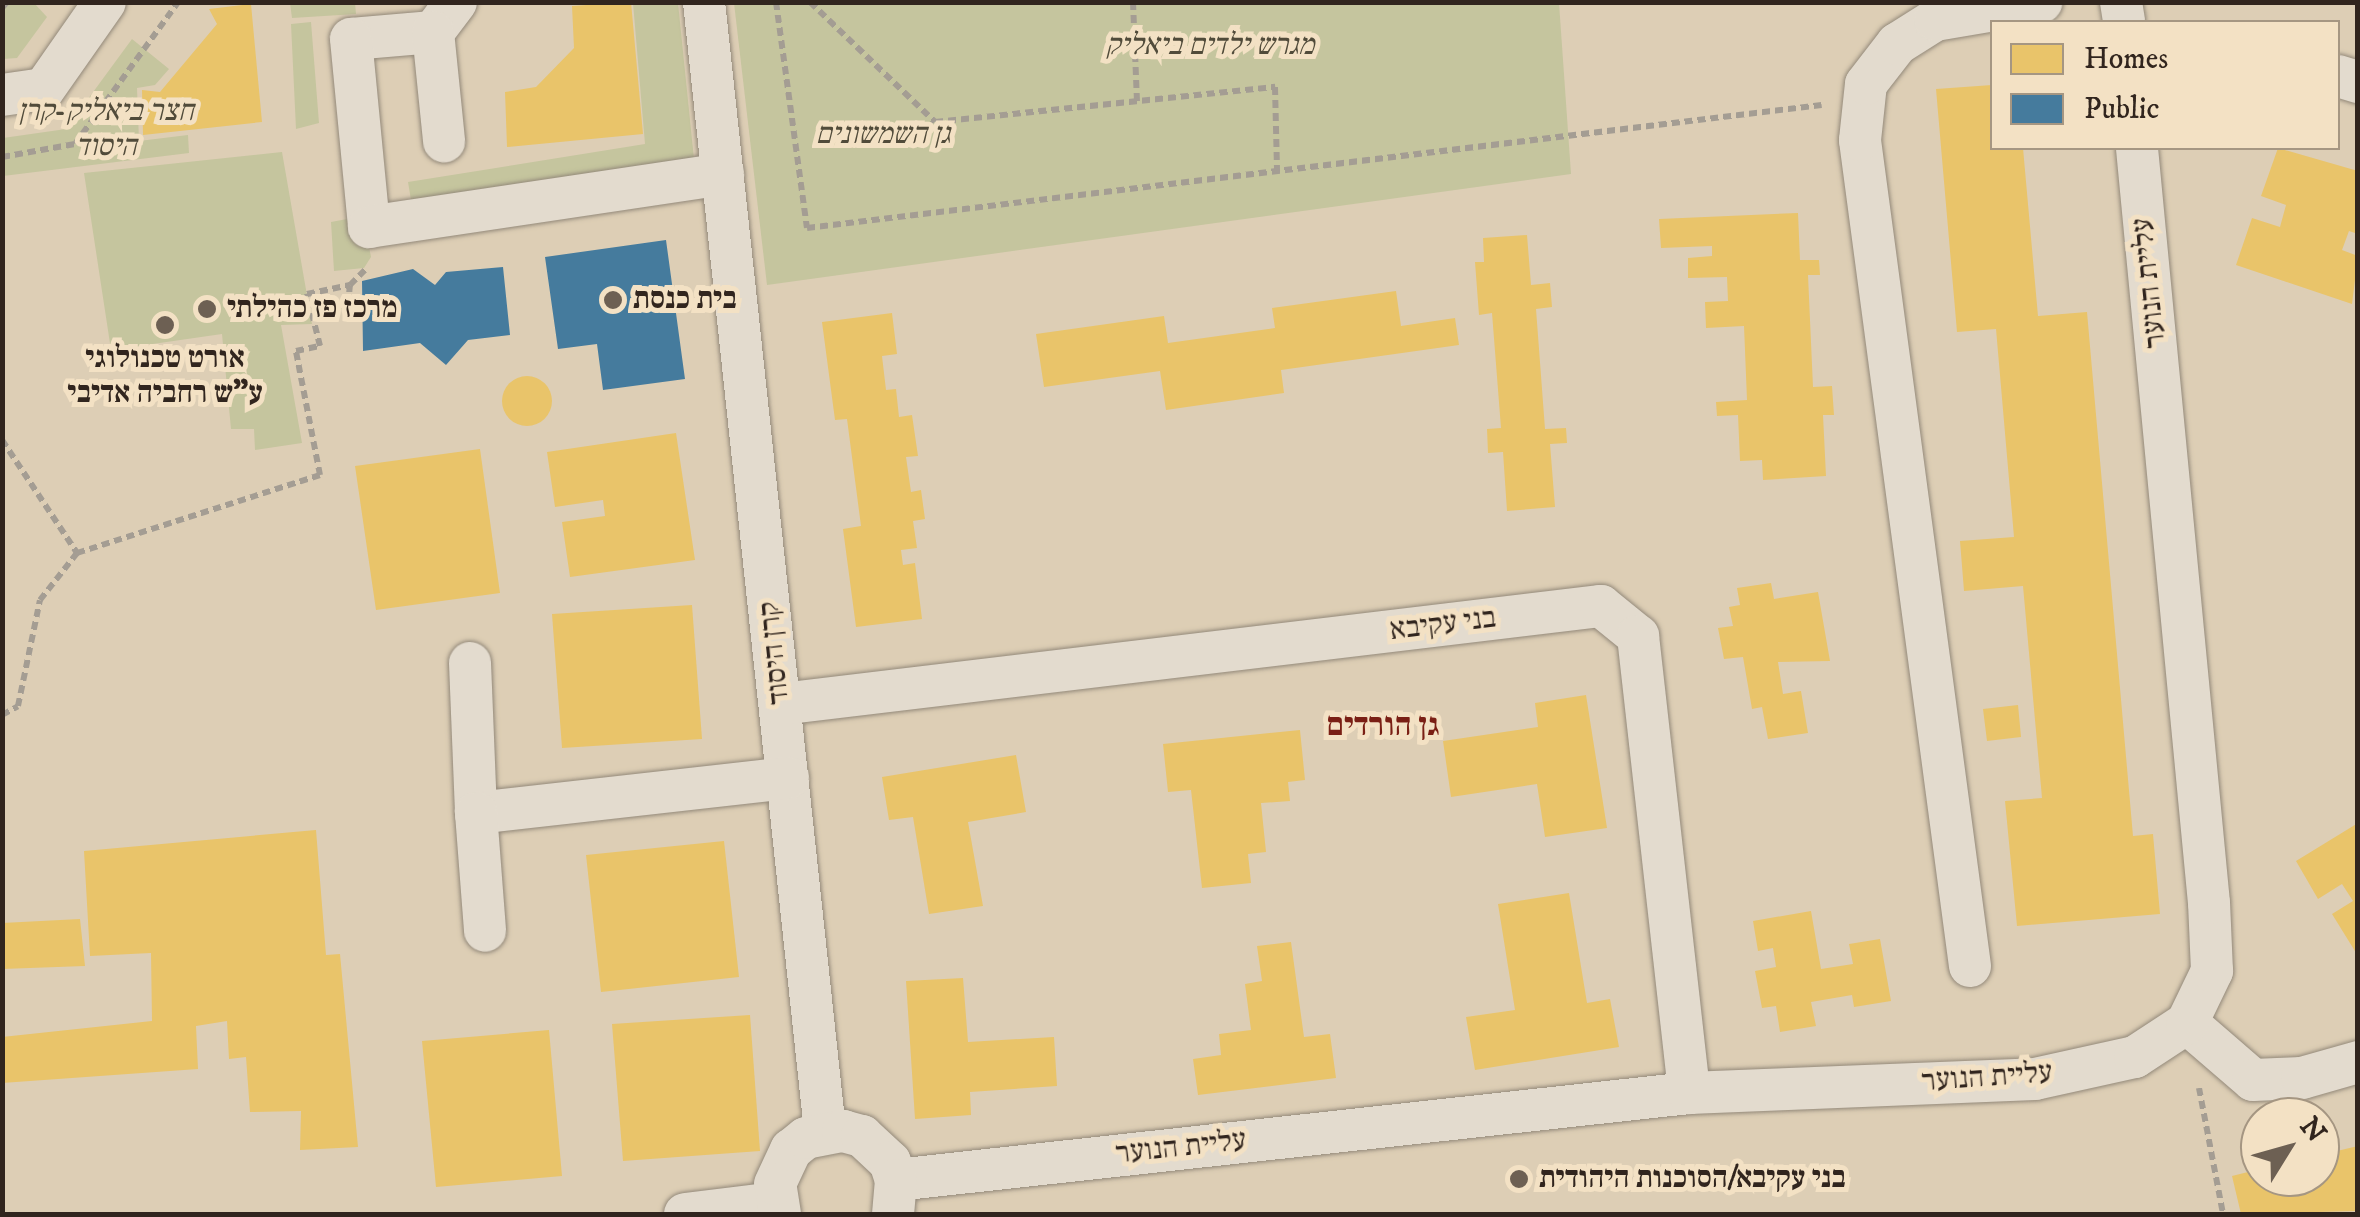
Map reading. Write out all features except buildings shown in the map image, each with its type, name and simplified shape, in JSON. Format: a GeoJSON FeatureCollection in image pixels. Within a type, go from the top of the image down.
{"type":"FeatureCollection","features":[{"type":"Feature","properties":{"kind":"street"},"geometry":{"type":"LineString","coordinates":[[2,95],[44,90],[106,2]]}},
{"type":"Feature","properties":{"kind":"street","name":"קרן היסוד"},"geometry":{"type":"LineString","coordinates":[[704,2],[824,1132]]}},
{"type":"Feature","properties":{"kind":"street"},"geometry":{"type":"LineString","coordinates":[[1970,966],[1860,140],[1866,84],[1897,44],[1936,20],[2042,2]]}},
{"type":"Feature","properties":{"kind":"street"},"geometry":{"type":"LineString","coordinates":[[444,140],[444,17],[351,39],[370,227],[723,174]]}},
{"type":"Feature","properties":{"kind":"street","name":"עליית הנוער"},"geometry":{"type":"LineString","coordinates":[[894,1197],[1689,1093],[2036,1078],[2135,1056],[2187,1023],[2212,971],[2209,902],[2136,150]]}},
{"type":"Feature","properties":{"kind":"street","name":"בני עקיבא"},"geometry":{"type":"LineString","coordinates":[[780,704],[1601,606],[1638,636],[1689,1093]]}},
{"type":"Feature","properties":{"kind":"street"},"geometry":{"type":"LineString","coordinates":[[470,663],[485,931]]}},
{"type":"Feature","properties":{"kind":"street"},"geometry":{"type":"LineString","coordinates":[[476,813],[788,778]]}},
{"type":"Feature","properties":{"kind":"street"},"geometry":{"type":"LineString","coordinates":[[2187,1023],[2253,1080],[2302,1078],[2358,1062]]}},
{"type":"Feature","properties":{"kind":"street"},"geometry":{"type":"LineString","coordinates":[[685,1214],[778,1209],[780,1166],[806,1138],[824,1132],[862,1136],[877,1147],[894,1197]]}},
{"type":"Feature","properties":{"kind":"path"},"geometry":{"type":"LineString","coordinates":[[2,157],[75,144],[178,2]]}},
{"type":"Feature","properties":{"kind":"path"},"geometry":{"type":"LineString","coordinates":[[776,2],[807,228],[1828,104]]}},
{"type":"Feature","properties":{"kind":"path"},"geometry":{"type":"LineString","coordinates":[[810,2],[935,122],[1275,88],[1277,171]]}},
{"type":"Feature","properties":{"kind":"path"},"geometry":{"type":"LineString","coordinates":[[1132,2],[1137,102]]}},
{"type":"Feature","properties":{"kind":"path"},"geometry":{"type":"LineString","coordinates":[[2,715],[18,706],[40,600],[77,554],[320,475],[296,351],[320,346],[307,294],[350,285],[378,258]]}},
{"type":"Feature","properties":{"kind":"path"},"geometry":{"type":"LineString","coordinates":[[348,318],[350,285]]}},
{"type":"Feature","properties":{"kind":"path"},"geometry":{"type":"LineString","coordinates":[[2,440],[77,554]]}},
{"type":"Feature","properties":{"kind":"path"},"geometry":{"type":"LineString","coordinates":[[2187,1023],[2224,1214]]}},
{"type":"Feature","properties":{"kind":"green space"},"geometry":{"type":"Polygon","coordinates":[[[3,2],[34,3],[47,17],[17,58],[3,59],[3,2]]]}},
{"type":"Feature","properties":{"kind":"green space"},"geometry":{"type":"Polygon","coordinates":[[[290,3],[355,3],[356,14],[292,18],[290,3]]]}},
{"type":"Feature","properties":{"kind":"green space"},"geometry":{"type":"Polygon","coordinates":[[[633,3],[678,3],[694,159],[412,206],[408,182],[645,144],[633,3]]]}},
{"type":"Feature","properties":{"kind":"green space","name":"גן השמשונים"},"geometry":{"type":"Polygon","coordinates":[[[734,3],[1559,3],[1571,174],[767,285],[734,3]]]}},
{"type":"Feature","properties":{"kind":"green space"},"geometry":{"type":"Polygon","coordinates":[[[311,22],[319,123],[296,129],[291,24],[311,22]]]}},
{"type":"Feature","properties":{"kind":"green space","name":"חצר ביאליק-קרן היסוד"},"geometry":{"type":"Polygon","coordinates":[[[132,39],[169,69],[155,85],[137,88],[139,141],[188,135],[189,153],[3,176],[3,138],[66,129],[132,39]]]}},
{"type":"Feature","properties":{"kind":"green space","name":"מרכז פז כהילתי"},"geometry":{"type":"Polygon","coordinates":[[[282,152],[312,324],[281,325],[302,443],[255,450],[254,429],[231,429],[222,334],[111,350],[84,173],[282,152]]]}},
{"type":"Feature","properties":{"kind":"green space"},"geometry":{"type":"Polygon","coordinates":[[[363,216],[371,257],[364,268],[334,271],[331,222],[363,216]]]}},
{"type":"Feature","properties":{"kind":"place","name":"בית כנסת"},"geometry":{"type":"Point","coordinates":[613,300]}},
{"type":"Feature","properties":{"kind":"place","name":"מרכז פז כהילתי"},"geometry":{"type":"Point","coordinates":[207,309]}},
{"type":"Feature","properties":{"kind":"place","name":"אורט טכנולוגי ע\"ש רחביה אדיבי"},"geometry":{"type":"Point","coordinates":[165,325]}},
{"type":"Feature","properties":{"kind":"place","name":"בני עקיבא/הסוכנות היהודית"},"geometry":{"type":"Point","coordinates":[1519,1179]}},
{"type":"Feature","properties":{"kind":"district","name":"גן הורדים"},"geometry":{"type":"Point","coordinates":[1383,726]}},
{"type":"Feature","properties":{"kind":"park label","name":"מגרש ילדים ביאליק"},"geometry":{"type":"Point","coordinates":[1210,46]}}]}
